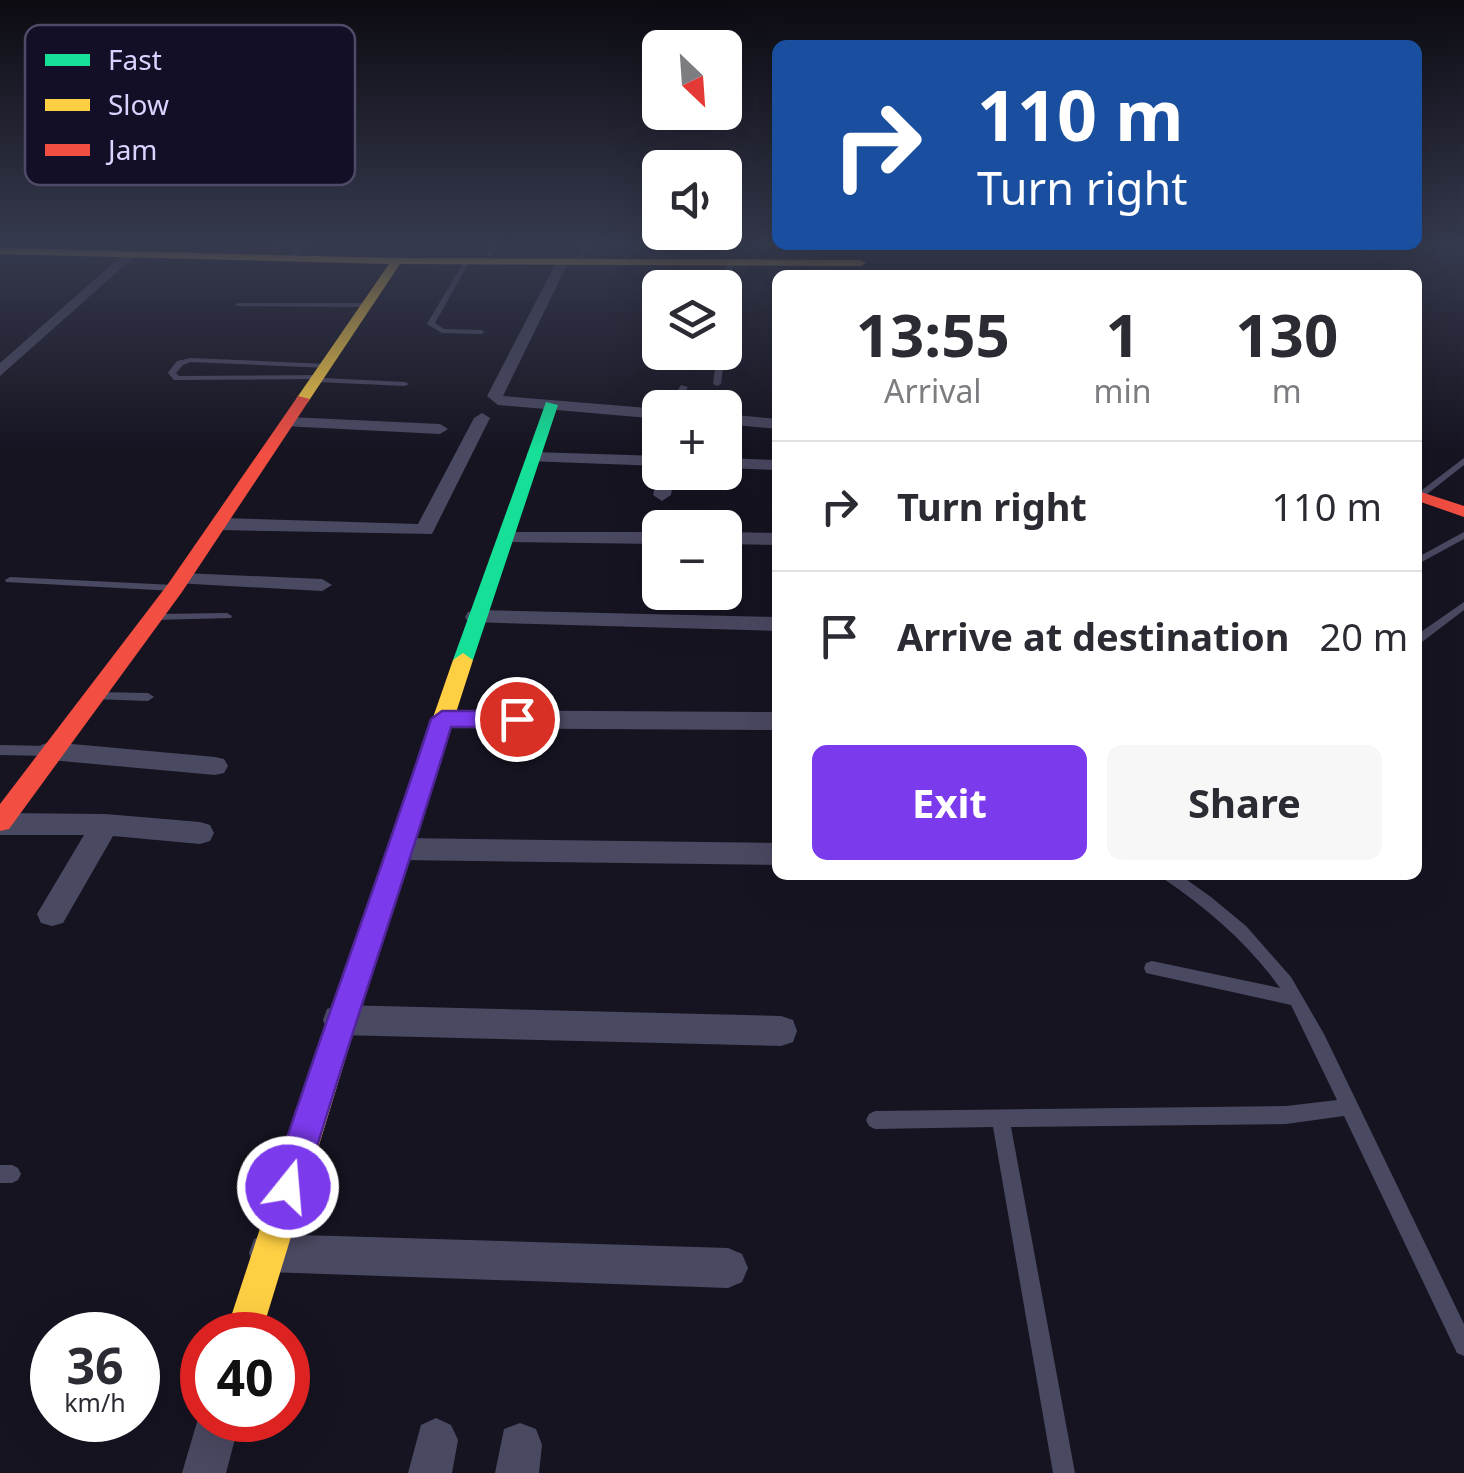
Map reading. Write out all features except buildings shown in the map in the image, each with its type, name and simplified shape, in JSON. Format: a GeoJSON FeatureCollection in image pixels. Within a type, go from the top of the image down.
{"type":"FeatureCollection","features":[{"type":"Feature","properties":{"kind":"street"},"geometry":{"type":"LineString","coordinates":[[0,371],[63,315]]}},
{"type":"Feature","properties":{"kind":"street"},"geometry":{"type":"LineString","coordinates":[[0,823],[150,617],[179,584],[360,315]]}},
{"type":"Feature","properties":{"kind":"street"},"geometry":{"type":"LineString","coordinates":[[542,315],[495,396],[498,400],[642,413]]}},
{"type":"Feature","properties":{"kind":"street"},"geometry":{"type":"LineString","coordinates":[[250,1312],[339,1020],[402,849],[442,719],[551,405]]}},
{"type":"Feature","properties":{"kind":"street"},"geometry":{"type":"LineString","coordinates":[[219,524],[425,530],[482,418]]}},
{"type":"Feature","properties":{"kind":"street"},"geometry":{"type":"LineString","coordinates":[[742,421],[772,424]]}},
{"type":"Feature","properties":{"kind":"street"},"geometry":{"type":"LineString","coordinates":[[290,422],[440,430]]}},
{"type":"Feature","properties":{"kind":"street"},"geometry":{"type":"LineString","coordinates":[[533,457],[642,460]]}},
{"type":"Feature","properties":{"kind":"street"},"geometry":{"type":"LineString","coordinates":[[742,464],[772,465]]}},
{"type":"Feature","properties":{"kind":"street"},"geometry":{"type":"LineString","coordinates":[[662,495],[663,490]]}},
{"type":"Feature","properties":{"kind":"street"},"geometry":{"type":"LineString","coordinates":[[1422,497],[1464,512]]}},
{"type":"Feature","properties":{"kind":"street"},"geometry":{"type":"LineString","coordinates":[[506,538],[642,538]]}},
{"type":"Feature","properties":{"kind":"street"},"geometry":{"type":"LineString","coordinates":[[742,538],[772,539]]}},
{"type":"Feature","properties":{"kind":"street"},"geometry":{"type":"LineString","coordinates":[[179,584],[322,585]]}},
{"type":"Feature","properties":{"kind":"street"},"geometry":{"type":"LineString","coordinates":[[476,618],[772,624]]}},
{"type":"Feature","properties":{"kind":"street"},"geometry":{"type":"LineString","coordinates":[[442,719],[772,721]]}},
{"type":"Feature","properties":{"kind":"street"},"geometry":{"type":"LineString","coordinates":[[50,751],[214,766]]}},
{"type":"Feature","properties":{"kind":"street"},"geometry":{"type":"LineString","coordinates":[[0,823],[200,833]]}},
{"type":"Feature","properties":{"kind":"street"},"geometry":{"type":"LineString","coordinates":[[52,914],[105,826]]}},
{"type":"Feature","properties":{"kind":"street"},"geometry":{"type":"LineString","coordinates":[[402,849],[772,854]]}},
{"type":"Feature","properties":{"kind":"street"},"geometry":{"type":"LineString","coordinates":[[339,1020],[782,1031]]}},
{"type":"Feature","properties":{"kind":"street"},"geometry":{"type":"LineString","coordinates":[[268,1253],[728,1268]]}},
{"type":"Feature","properties":{"kind":"street"},"geometry":{"type":"LineString","coordinates":[[204,1473],[212,1442]]}},
{"type":"Feature","properties":{"kind":"lane"},"geometry":{"type":"LineString","coordinates":[[438,315],[431,324],[442,331],[480,332]]}},
{"type":"Feature","properties":{"kind":"lane"},"geometry":{"type":"LineString","coordinates":[[322,375],[177,378],[172,373],[180,363],[190,360],[405,384]]}},
{"type":"Feature","properties":{"kind":"lane"},"geometry":{"type":"LineString","coordinates":[[717,384],[719,370]]}},
{"type":"Feature","properties":{"kind":"lane"},"geometry":{"type":"LineString","coordinates":[[1422,493],[1464,461]]}},
{"type":"Feature","properties":{"kind":"lane"},"geometry":{"type":"LineString","coordinates":[[1422,559],[1464,535]]}},
{"type":"Feature","properties":{"kind":"lane"},"geometry":{"type":"LineString","coordinates":[[10,580],[179,584]]}},
{"type":"Feature","properties":{"kind":"lane"},"geometry":{"type":"LineString","coordinates":[[1422,636],[1464,605]]}},
{"type":"Feature","properties":{"kind":"lane"},"geometry":{"type":"LineString","coordinates":[[150,617],[227,616]]}},
{"type":"Feature","properties":{"kind":"lane"},"geometry":{"type":"LineString","coordinates":[[94,696],[148,697]]}},
{"type":"Feature","properties":{"kind":"lane"},"geometry":{"type":"LineString","coordinates":[[0,750],[50,751]]}},
{"type":"Feature","properties":{"kind":"lane"},"geometry":{"type":"LineString","coordinates":[[1176,880],[1218,909],[1248,938],[1297,999],[1464,1346]]}},
{"type":"Feature","properties":{"kind":"lane"},"geometry":{"type":"LineString","coordinates":[[1152,968],[1297,999]]}},
{"type":"Feature","properties":{"kind":"lane"},"geometry":{"type":"LineString","coordinates":[[875,1120],[1286,1115],[1349,1107]]}},
{"type":"Feature","properties":{"kind":"lane"},"geometry":{"type":"LineString","coordinates":[[1001,1120],[1064,1473]]}},
{"type":"Feature","properties":{"kind":"traffic: fast"},"geometry":{"type":"LineString","coordinates":[[463,660],[551,405]]}},
{"type":"Feature","properties":{"kind":"traffic: slow"},"geometry":{"type":"LineString","coordinates":[[303,399],[360,315]]}},
{"type":"Feature","properties":{"kind":"traffic: slow"},"geometry":{"type":"LineString","coordinates":[[250,1312],[463,660]]}},
{"type":"Feature","properties":{"kind":"traffic: jam"},"geometry":{"type":"LineString","coordinates":[[0,822],[175,588],[303,399]]}},
{"type":"Feature","properties":{"kind":"traffic: jam"},"geometry":{"type":"LineString","coordinates":[[1422,497],[1464,512]]}},
{"type":"Feature","properties":{"kind":"route"},"geometry":{"type":"LineString","coordinates":[[288,1187],[339,1020],[402,849],[442,719],[517,719]]}}]}
